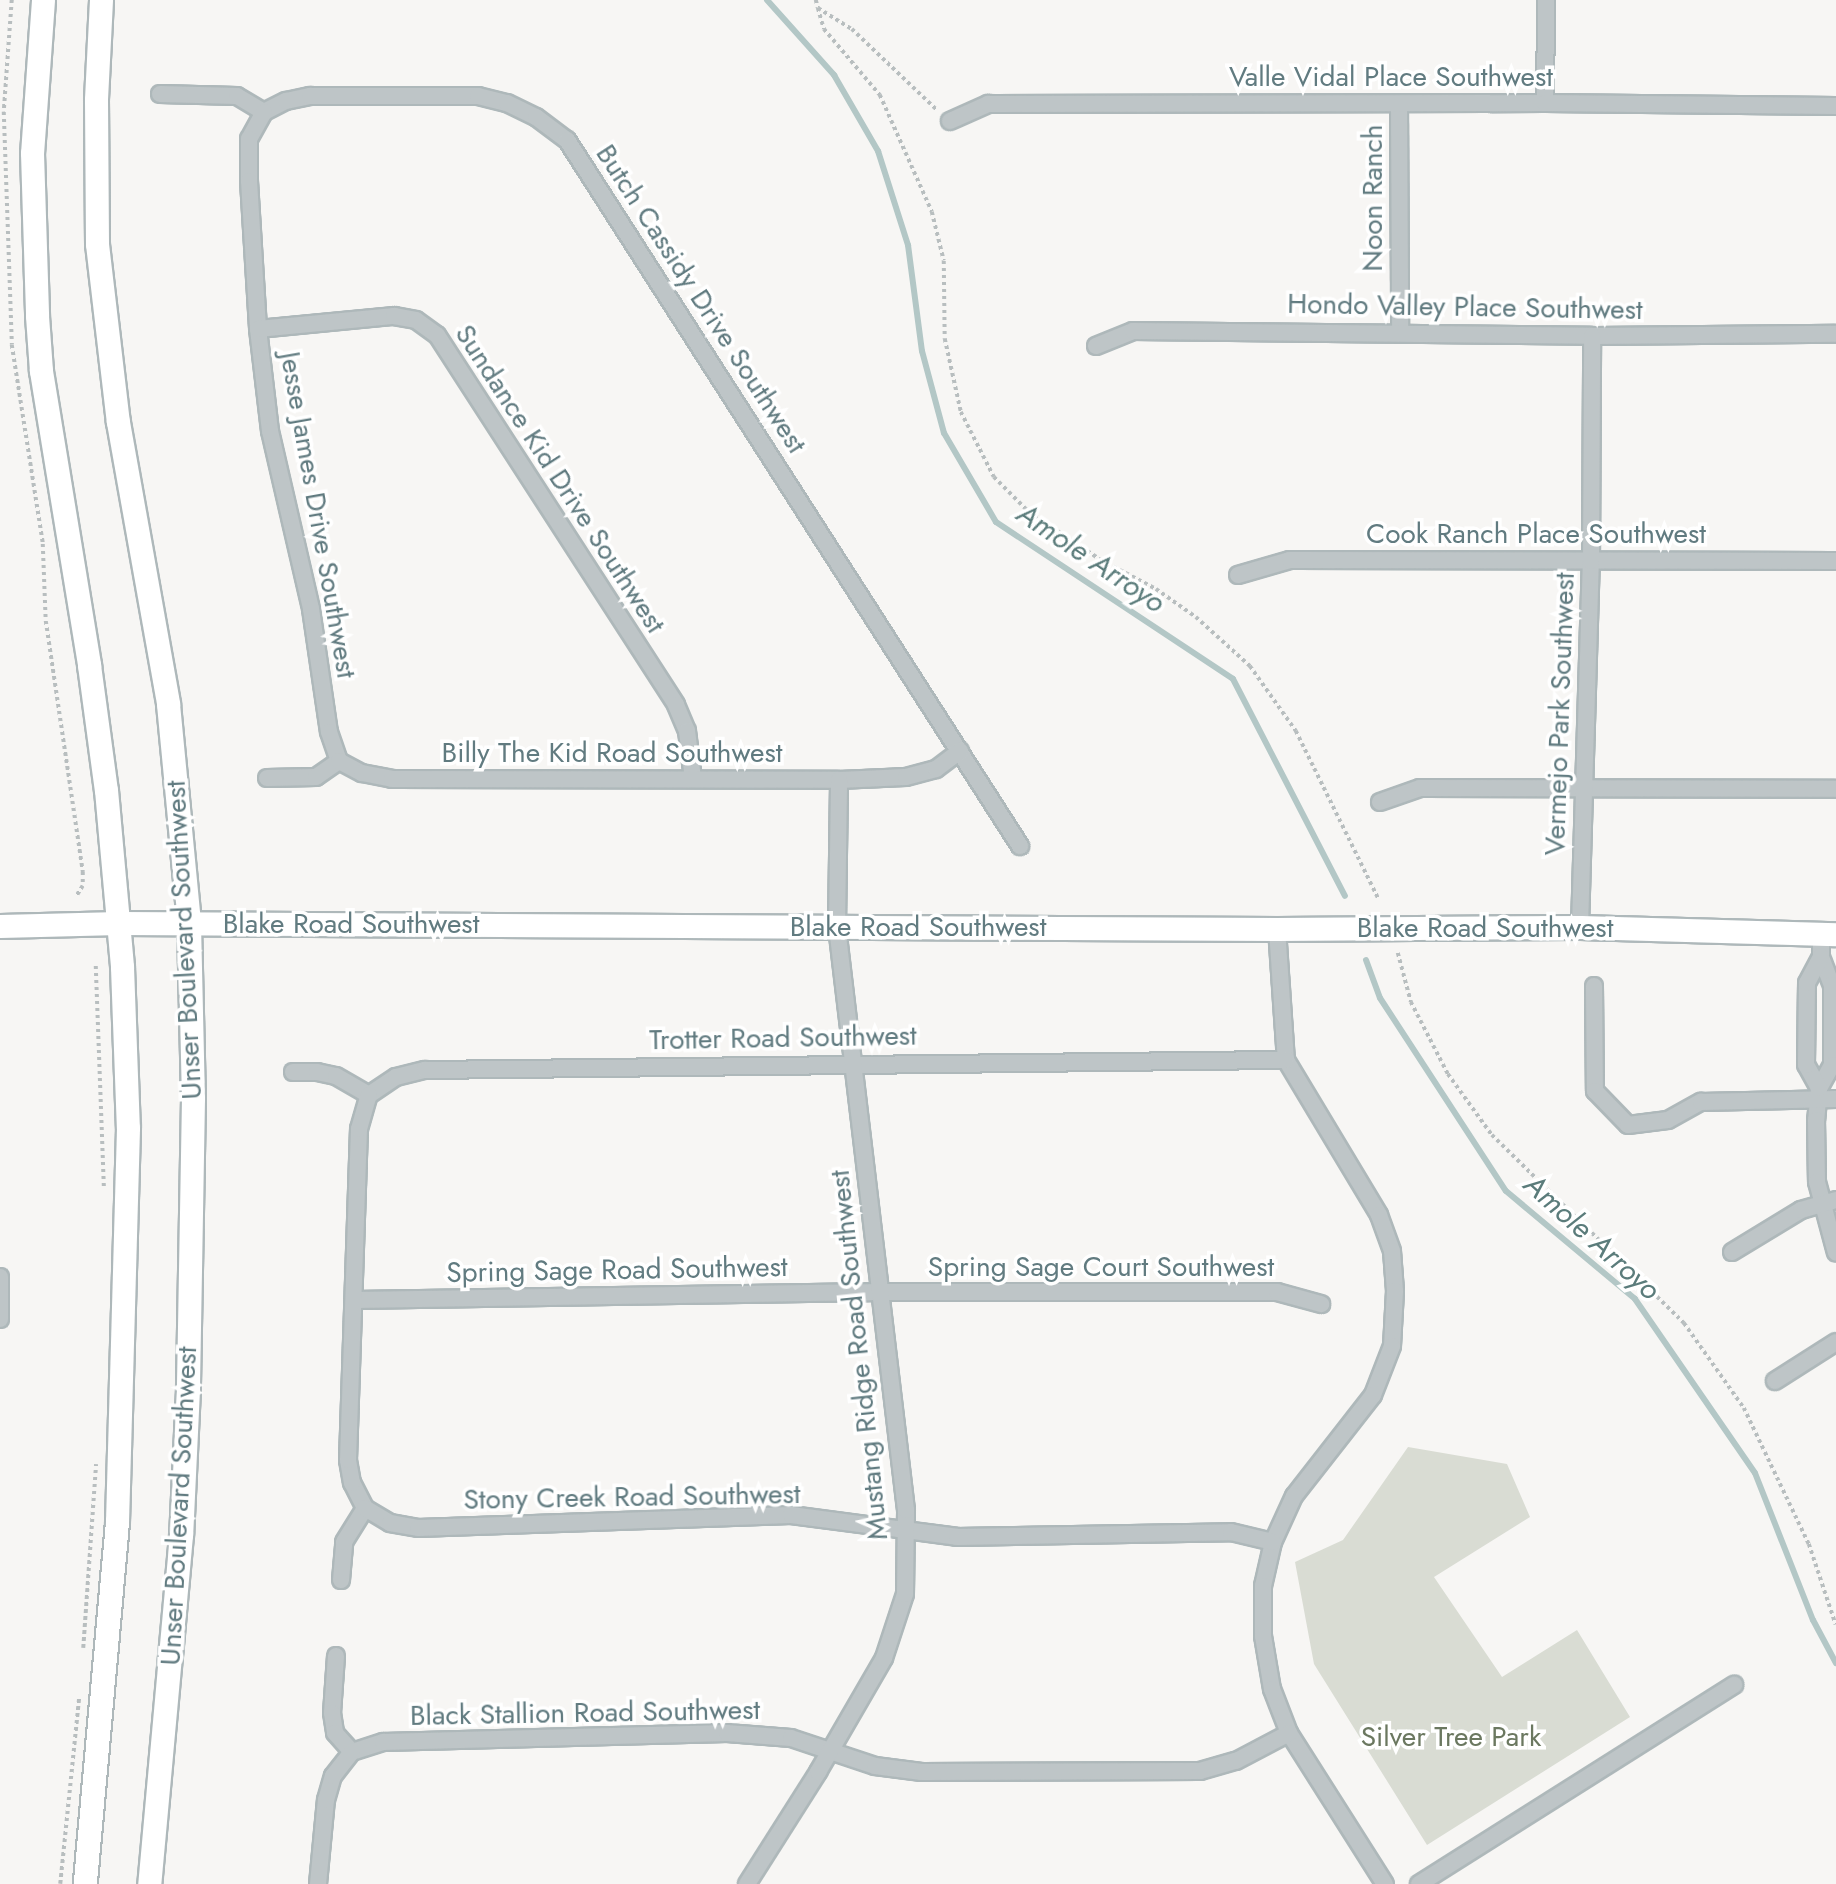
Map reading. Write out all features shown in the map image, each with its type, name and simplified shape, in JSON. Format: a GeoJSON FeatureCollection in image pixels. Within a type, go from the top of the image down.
{"type":"FeatureCollection","features":[{"type":"Feature","properties":{"kind":"main road"},"geometry":{"type":"LineString","coordinates":[[43,0],[32,153],[33,234],[41,371],[89,665],[106,790],[119,923],[128,1128],[122,1417],[113,1575],[85,1884]]}},
{"type":"Feature","properties":{"kind":"main road","name":"Unser Boulevard Southwest"},"geometry":{"type":"LineString","coordinates":[[101,0],[94,189],[101,283],[118,422],[168,704],[188,924],[193,1098],[187,1402],[177,1574],[149,1884]]}},
{"type":"Feature","properties":{"kind":"main road","name":"Blake Road Southwest"},"geometry":{"type":"LineString","coordinates":[[0,926],[119,923],[1277,929],[1580,927],[1826,942]]}},
{"type":"Feature","properties":{"kind":"street"},"geometry":{"type":"LineString","coordinates":[[1545,103],[1546,0]]}},
{"type":"Feature","properties":{"kind":"street"},"geometry":{"type":"LineString","coordinates":[[160,94],[237,96],[264,112]]}},
{"type":"Feature","properties":{"kind":"street","name":"Butch Cassidy Drive Southwest"},"geometry":{"type":"LineString","coordinates":[[264,112],[286,101],[310,96],[478,96],[507,103],[536,117],[567,139],[1020,846]]}},
{"type":"Feature","properties":{"kind":"street","name":"Valle Vidal Place Southwest"},"geometry":{"type":"LineString","coordinates":[[950,121],[988,104],[1545,103],[1836,106]]}},
{"type":"Feature","properties":{"kind":"street","name":"Noon Ranch"},"geometry":{"type":"LineString","coordinates":[[1399,105],[1400,333]]}},
{"type":"Feature","properties":{"kind":"street","name":"Jesse James Drive Southwest"},"geometry":{"type":"LineString","coordinates":[[264,112],[249,139],[258,329],[270,431],[311,609],[329,732],[339,761]]}},
{"type":"Feature","properties":{"kind":"street","name":"Sundance Kid Drive Southwest"},"geometry":{"type":"LineString","coordinates":[[258,329],[394,316],[416,320],[437,335],[676,705],[687,730],[693,779]]}},
{"type":"Feature","properties":{"kind":"street","name":"Hondo Valley Place Southwest"},"geometry":{"type":"LineString","coordinates":[[1096,346],[1133,331],[1591,336],[1836,334]]}},
{"type":"Feature","properties":{"kind":"street","name":"Vermejo Park Southwest"},"geometry":{"type":"LineString","coordinates":[[1580,927],[1591,561],[1591,336]]}},
{"type":"Feature","properties":{"kind":"street","name":"Cook Ranch Place Southwest"},"geometry":{"type":"LineString","coordinates":[[1238,575],[1290,560],[1836,561]]}},
{"type":"Feature","properties":{"kind":"street","name":"Billy The Kid Road Southwest"},"geometry":{"type":"LineString","coordinates":[[339,761],[362,773],[392,779],[839,780],[906,777],[936,769],[960,751]]}},
{"type":"Feature","properties":{"kind":"street"},"geometry":{"type":"LineString","coordinates":[[267,778],[316,777],[339,761]]}},
{"type":"Feature","properties":{"kind":"street","name":"Mustang Ridge Road Southwest"},"geometry":{"type":"LineString","coordinates":[[747,1884],[831,1751],[884,1658],[905,1594],[907,1531],[837,927],[839,780]]}},
{"type":"Feature","properties":{"kind":"street"},"geometry":{"type":"LineString","coordinates":[[1380,802],[1420,788],[1836,789]]}},
{"type":"Feature","properties":{"kind":"street"},"geometry":{"type":"LineString","coordinates":[[1277,929],[1286,1060],[1379,1215],[1392,1251],[1395,1291],[1392,1346],[1373,1395],[1294,1496],[1273,1542],[1263,1586],[1263,1636],[1272,1689],[1289,1733],[1385,1884]]}},
{"type":"Feature","properties":{"kind":"street"},"geometry":{"type":"LineString","coordinates":[[1819,1093],[1806,1065],[1807,983],[1826,942]]}},
{"type":"Feature","properties":{"kind":"street"},"geometry":{"type":"LineString","coordinates":[[1826,942],[1832,985],[1832,1065],[1819,1093],[1817,1182],[1829,1202],[1836,1253]]}},
{"type":"Feature","properties":{"kind":"street"},"geometry":{"type":"LineString","coordinates":[[1594,986],[1595,1091],[1628,1125],[1668,1120],[1701,1102],[1819,1093],[1836,1099]]}},
{"type":"Feature","properties":{"kind":"street"},"geometry":{"type":"LineString","coordinates":[[1807,1029],[1832,1029]]}},
{"type":"Feature","properties":{"kind":"street","name":"Trotter Road Southwest"},"geometry":{"type":"LineString","coordinates":[[369,1096],[396,1077],[425,1070],[1286,1060]]}},
{"type":"Feature","properties":{"kind":"street"},"geometry":{"type":"LineString","coordinates":[[293,1073],[317,1072],[336,1076],[369,1096],[359,1129],[348,1460],[352,1483],[365,1508],[345,1542],[341,1580]]}},
{"type":"Feature","properties":{"kind":"street"},"geometry":{"type":"LineString","coordinates":[[1732,1252],[1801,1210],[1829,1202]]}},
{"type":"Feature","properties":{"kind":"street"},"geometry":{"type":"LineString","coordinates":[[0,1277],[0,1318]]}},
{"type":"Feature","properties":{"kind":"street","name":"Spring Sage Road Southwest"},"geometry":{"type":"LineString","coordinates":[[354,1300],[880,1292]]}},
{"type":"Feature","properties":{"kind":"street","name":"Spring Sage Court Southwest"},"geometry":{"type":"LineString","coordinates":[[880,1292],[1277,1292],[1321,1304]]}},
{"type":"Feature","properties":{"kind":"street"},"geometry":{"type":"LineString","coordinates":[[1775,1381],[1836,1342]]}},
{"type":"Feature","properties":{"kind":"street","name":"Stony Creek Road Southwest"},"geometry":{"type":"LineString","coordinates":[[365,1508],[390,1523],[418,1528],[791,1515],[957,1537],[1231,1532],[1273,1542]]}},
{"type":"Feature","properties":{"kind":"street"},"geometry":{"type":"LineString","coordinates":[[318,1884],[326,1800],[333,1776],[352,1752],[335,1733],[332,1713],[336,1656]]}},
{"type":"Feature","properties":{"kind":"street"},"geometry":{"type":"LineString","coordinates":[[1419,1884],[1734,1685]]}},
{"type":"Feature","properties":{"kind":"street","name":"Black Stallion Road Southwest"},"geometry":{"type":"LineString","coordinates":[[352,1752],[383,1742],[727,1733],[791,1738],[875,1766],[922,1772],[1200,1770],[1236,1761],[1289,1733]]}},
{"type":"Feature","properties":{"kind":"path"},"geometry":{"type":"LineString","coordinates":[[816,0],[824,29],[880,95],[932,212],[944,261],[945,339],[961,412],[994,477],[1029,512],[1101,560],[1156,589],[1196,617],[1250,666],[1296,731],[1379,900]]}},
{"type":"Feature","properties":{"kind":"path"},"geometry":{"type":"LineString","coordinates":[[818,8],[852,29],[950,121]]}},
{"type":"Feature","properties":{"kind":"path"},"geometry":{"type":"LineString","coordinates":[[1398,953],[1411,1003],[1448,1074],[1492,1135],[1684,1323],[1744,1408],[1810,1544],[1836,1625]]}},
{"type":"Feature","properties":{"kind":"path"},"geometry":{"type":"LineString","coordinates":[[96,966],[104,1193]]}},
{"type":"Feature","properties":{"kind":"path"},"geometry":{"type":"LineString","coordinates":[[83,1650],[96,1460]]}},
{"type":"Feature","properties":{"kind":"path"},"geometry":{"type":"LineString","coordinates":[[60,1884],[79,1691]]}},
{"type":"Feature","properties":{"kind":"green space","name":"Silver Tree Park"},"geometry":{"type":"Polygon","coordinates":[[[1408,1447],[1507,1464],[1530,1517],[1434,1577],[1502,1677],[1577,1630],[1630,1717],[1427,1845],[1314,1664],[1295,1562],[1343,1540],[1408,1447]]]}},
{"type":"Feature","properties":{"kind":"waterway","name":"Amole Arroyo"},"geometry":{"type":"LineString","coordinates":[[767,0],[834,75],[878,151],[908,245],[922,351],[944,433],[996,522],[1233,679],[1345,896]]}},
{"type":"Feature","properties":{"kind":"waterway","name":"Amole Arroyo"},"geometry":{"type":"LineString","coordinates":[[1366,960],[1380,998],[1506,1191],[1635,1299],[1755,1473],[1813,1620],[1836,1663]]}}]}
